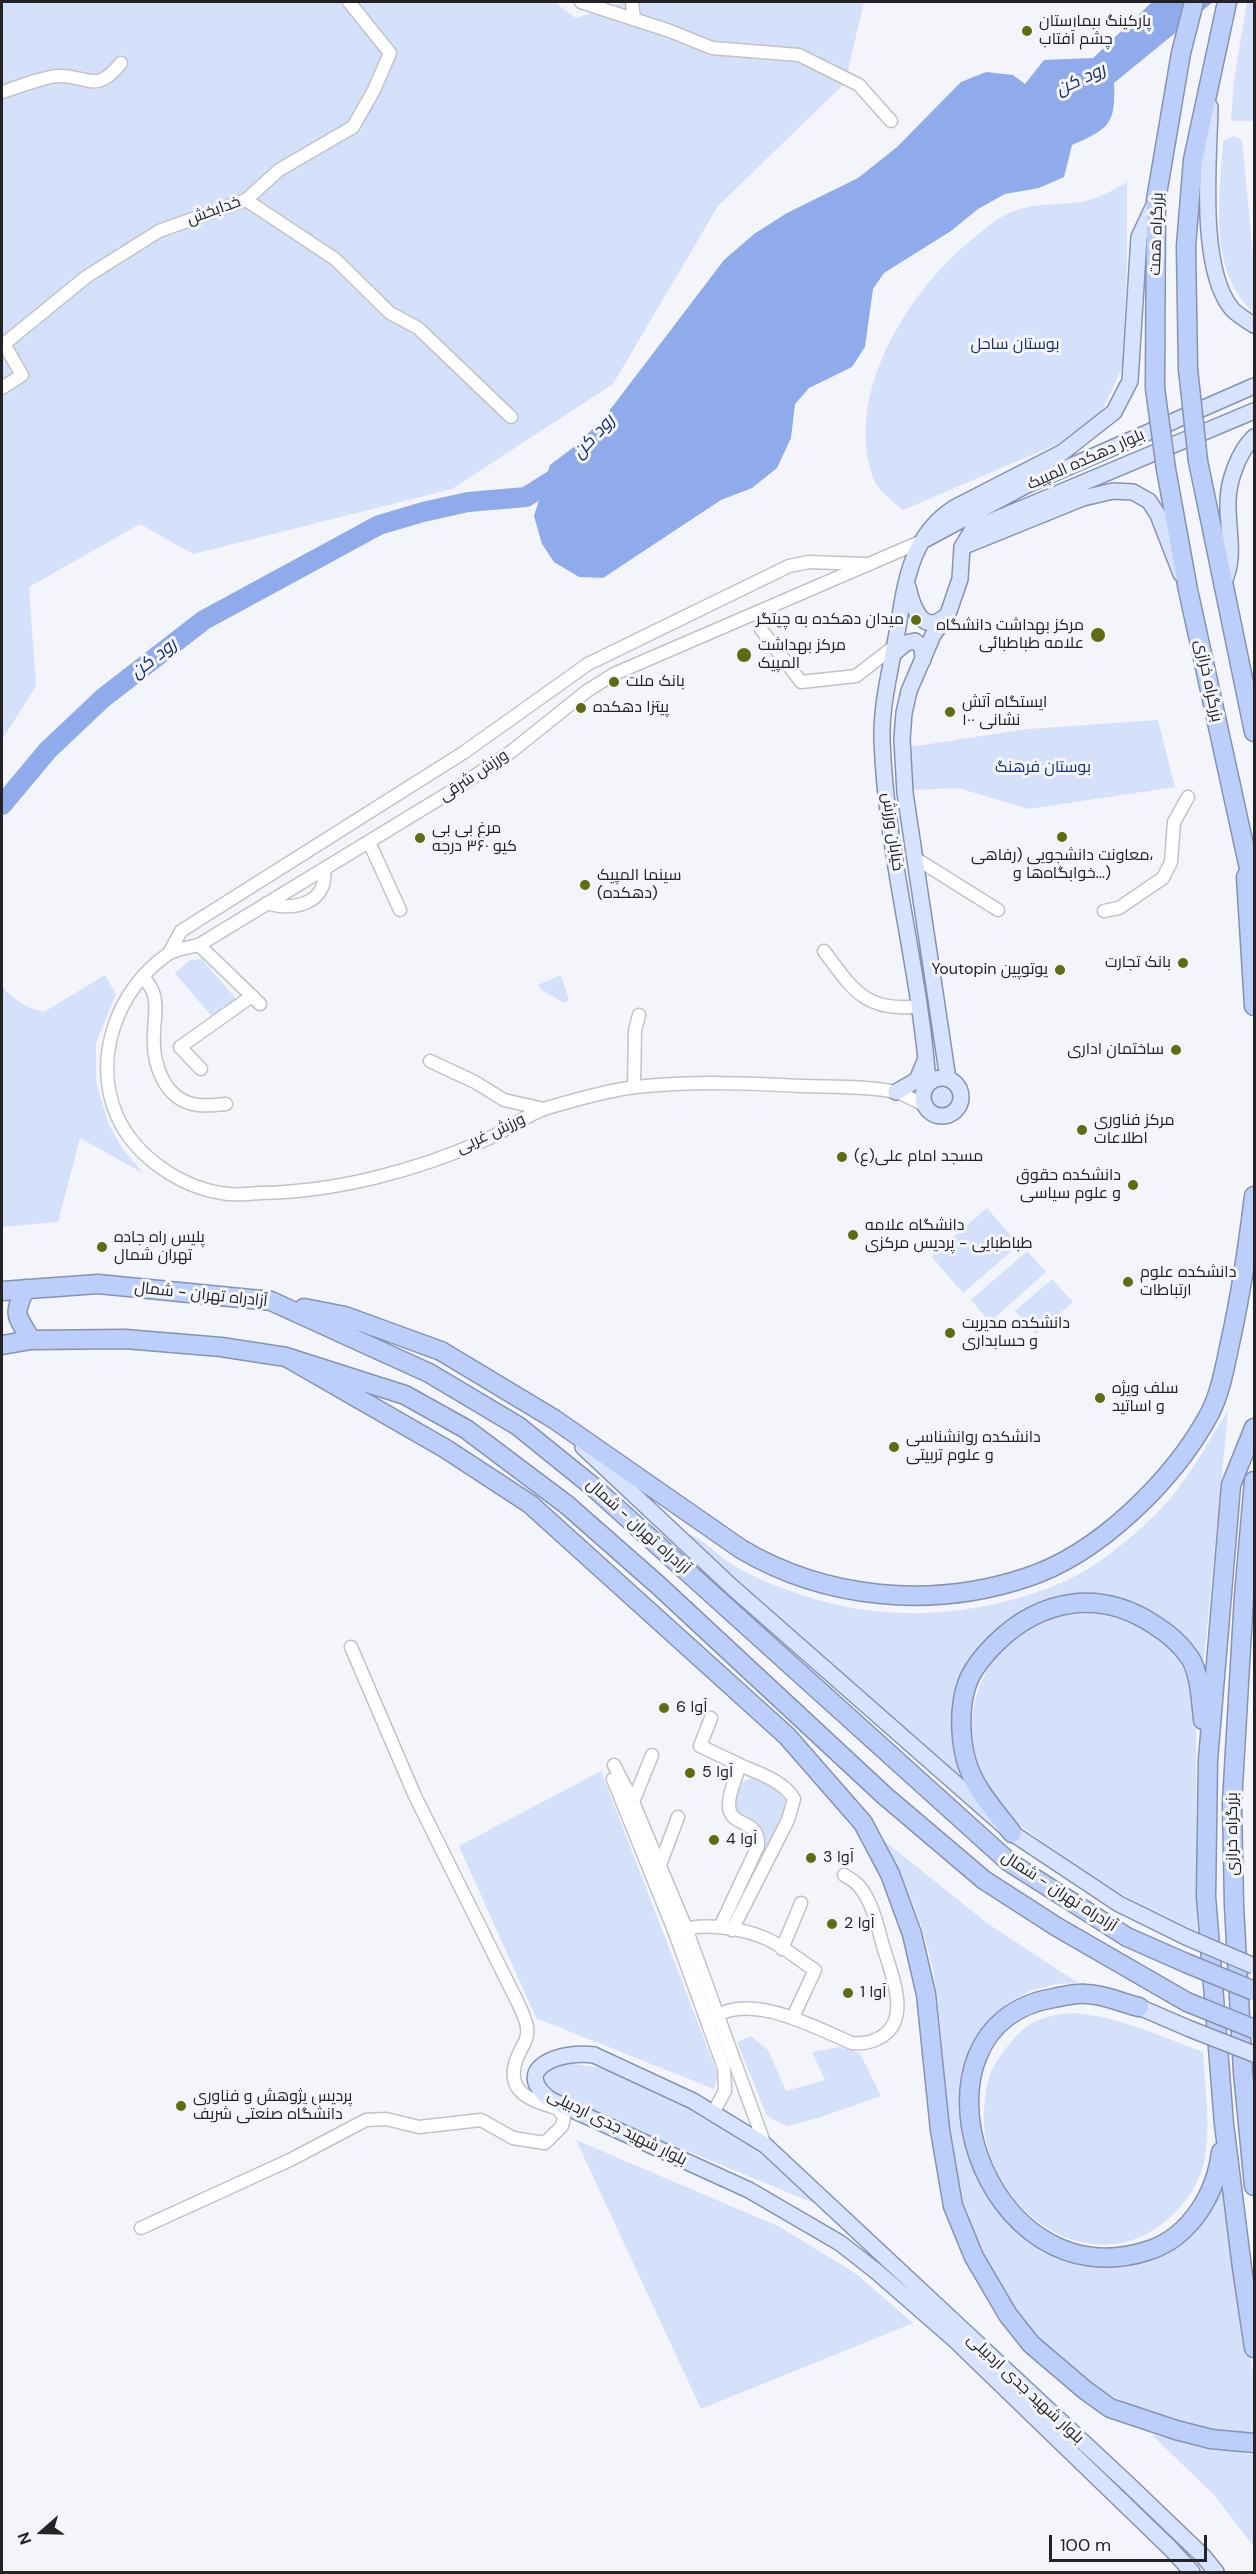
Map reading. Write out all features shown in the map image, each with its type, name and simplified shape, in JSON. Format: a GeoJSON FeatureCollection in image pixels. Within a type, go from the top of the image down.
{"type":"FeatureCollection","features":[{"type":"Feature","properties":{"kind":"highway","name":"بزرگراه همت"},"geometry":{"type":"LineString","coordinates":[[1166,469],[1155,388],[1156,200],[1181,53],[1194,2]]}},
{"type":"Feature","properties":{"kind":"highway","name":"بزرگراه همت"},"geometry":{"type":"LineString","coordinates":[[1198,461],[1188,369],[1186,246],[1192,171],[1227,2]]}},
{"type":"Feature","properties":{"kind":"highway","name":"بزرگراه خرازی"},"geometry":{"type":"LineString","coordinates":[[1198,461],[1254,732]]}},
{"type":"Feature","properties":{"kind":"highway","name":"بزرگراه خرازی"},"geometry":{"type":"LineString","coordinates":[[1166,469],[1188,590],[1254,891]]}},
{"type":"Feature","properties":{"kind":"highway"},"geometry":{"type":"LineString","coordinates":[[1244,845],[1254,1006]]}},
{"type":"Feature","properties":{"kind":"highway"},"geometry":{"type":"LineString","coordinates":[[271,1301],[345,1316],[441,1351],[554,1419],[741,1549],[768,1565],[812,1581],[849,1590],[927,1595],[982,1590],[1027,1578],[1064,1560],[1105,1534],[1142,1503],[1172,1470],[1210,1412],[1222,1380],[1244,1280],[1254,1196]]}},
{"type":"Feature","properties":{"kind":"highway","name":"آزادراه تهران - شمال"},"geometry":{"type":"LineString","coordinates":[[2,1291],[98,1284],[271,1301],[429,1373],[518,1426],[591,1485],[1009,1862],[1127,1937],[1254,1991]]}},
{"type":"Feature","properties":{"kind":"highway"},"geometry":{"type":"LineString","coordinates":[[25,1288],[15,1309],[31,1341]]}},
{"type":"Feature","properties":{"kind":"highway","name":"آزادراه تهران - شمال"},"geometry":{"type":"LineString","coordinates":[[2,1345],[31,1341],[125,1339],[221,1347],[286,1357],[405,1395],[466,1430],[567,1505],[658,1585],[885,1796],[984,1880],[1057,1928],[1187,2002],[1254,2029]]}},
{"type":"Feature","properties":{"kind":"highway"},"geometry":{"type":"LineString","coordinates":[[286,1357],[446,1449],[530,1504],[787,1736],[863,1823],[890,1874],[912,1934],[926,1994],[940,2130],[953,2206],[961,2230],[988,2284],[1031,2344],[1110,2408],[1176,2430],[1212,2439],[1254,2443]]}},
{"type":"Feature","properties":{"kind":"highway"},"geometry":{"type":"LineString","coordinates":[[1254,1428],[1231,1485],[1208,1760],[1206,1896],[1224,2124],[1254,2348]]}},
{"type":"Feature","properties":{"kind":"highway","name":"بزرگراه خرازی"},"geometry":{"type":"LineString","coordinates":[[1254,1481],[1244,1596],[1232,1803],[1234,1905],[1243,2072],[1254,2186]]}},
{"type":"Feature","properties":{"kind":"highway"},"geometry":{"type":"LineString","coordinates":[[1012,1833],[977,1787],[966,1761],[961,1725],[967,1684],[984,1654],[1008,1631],[1033,1614],[1063,1604],[1107,1605],[1133,1612],[1171,1635],[1191,1659],[1200,1693],[1208,1760]]}},
{"type":"Feature","properties":{"kind":"highway"},"geometry":{"type":"LineString","coordinates":[[1139,2007],[1086,1994],[1034,2001],[1005,2019],[981,2044],[972,2072],[970,2117],[982,2166],[999,2198],[1026,2229],[1064,2251],[1100,2258],[1121,2258],[1157,2248],[1191,2222],[1212,2190],[1220,2158],[1224,2124]]}},
{"type":"Feature","properties":{"kind":"main road"},"geometry":{"type":"LineString","coordinates":[[1210,84],[1210,250],[1218,282],[1231,308],[1254,325]]}},
{"type":"Feature","properties":{"kind":"main road","name":"خیابان ورزش"},"geometry":{"type":"LineString","coordinates":[[928,1083],[919,1006],[886,795],[882,738],[887,682],[895,649],[906,580],[920,542],[938,518],[1063,452],[1114,412],[1130,381],[1139,237],[1156,200]]}},
{"type":"Feature","properties":{"kind":"main road","name":"بلوار دهکده المپیک"},"geometry":{"type":"LineString","coordinates":[[920,542],[1026,486],[1254,386]]}},
{"type":"Feature","properties":{"kind":"main road","name":"بلوار دهکده المپیک"},"geometry":{"type":"LineString","coordinates":[[962,547],[973,529],[1254,411]]}},
{"type":"Feature","properties":{"kind":"main road"},"geometry":{"type":"LineString","coordinates":[[1222,585],[1229,573],[1228,500],[1237,465],[1254,437]]}},
{"type":"Feature","properties":{"kind":"main road"},"geometry":{"type":"LineString","coordinates":[[962,547],[1083,498],[1113,491],[1133,492],[1149,501],[1158,515],[1188,590]]}},
{"type":"Feature","properties":{"kind":"main road","name":"خیابان ورزش"},"geometry":{"type":"LineString","coordinates":[[948,1079],[905,793],[902,739],[909,691],[933,635],[948,614],[960,579],[962,547]]}},
{"type":"Feature","properties":{"kind":"main road"},"geometry":{"type":"LineString","coordinates":[[906,580],[912,608],[918,616],[924,620],[939,622],[948,614]]}},
{"type":"Feature","properties":{"kind":"main road"},"geometry":{"type":"LineString","coordinates":[[895,649],[915,641],[922,647],[923,660]]}},
{"type":"Feature","properties":{"kind":"main road"},"geometry":{"type":"LineString","coordinates":[[896,1092],[917,1080],[926,1055]]}},
{"type":"Feature","properties":{"kind":"main road"},"geometry":{"type":"LineString","coordinates":[[937,1078],[948,1079],[958,1086],[961,1098],[956,1110],[951,1114],[939,1116],[928,1110],[923,1094],[928,1083],[937,1078]]}},
{"type":"Feature","properties":{"kind":"main road"},"geometry":{"type":"LineString","coordinates":[[554,1419],[732,1587],[1012,1833],[1119,1904],[1186,1937],[1254,1966]]}},
{"type":"Feature","properties":{"kind":"main road"},"geometry":{"type":"LineString","coordinates":[[1139,2007],[1254,2054]]}},
{"type":"Feature","properties":{"kind":"main road","name":"بلوار شهید جدی اردبیلی"},"geometry":{"type":"LineString","coordinates":[[1191,2572],[1171,2548],[955,2340],[840,2243],[749,2190],[555,2104],[542,2093],[536,2080],[539,2067],[548,2059],[577,2052],[594,2055],[617,2064],[713,2113],[765,2145],[1135,2491],[1203,2556],[1216,2572]]}},
{"type":"Feature","properties":{"kind":"street","name":"خدابخش"},"geometry":{"type":"LineString","coordinates":[[2,388],[22,375],[4,344],[86,277],[159,231],[246,200],[279,170],[353,127],[374,90],[390,53],[349,2]]}},
{"type":"Feature","properties":{"kind":"street"},"geometry":{"type":"LineString","coordinates":[[581,2],[712,48],[799,56],[859,85],[891,122]]}},
{"type":"Feature","properties":{"kind":"street"},"geometry":{"type":"LineString","coordinates":[[632,2],[634,19]]}},
{"type":"Feature","properties":{"kind":"street"},"geometry":{"type":"LineString","coordinates":[[2,92],[58,76],[99,82],[111,75],[121,63]]}},
{"type":"Feature","properties":{"kind":"street"},"geometry":{"type":"LineString","coordinates":[[246,200],[335,259],[390,313],[418,328],[511,417]]}},
{"type":"Feature","properties":{"kind":"street","name":"ورزش شرقی"},"geometry":{"type":"LineString","coordinates":[[109,1086],[107,1046],[119,1013],[144,976],[169,953],[199,945],[452,791],[512,751],[587,692],[614,674],[920,542]]}},
{"type":"Feature","properties":{"kind":"street"},"geometry":{"type":"LineString","coordinates":[[169,953],[181,931],[463,753],[588,664],[789,566],[809,562],[869,564]]}},
{"type":"Feature","properties":{"kind":"street"},"geometry":{"type":"LineString","coordinates":[[760,629],[801,681],[856,676],[895,649]]}},
{"type":"Feature","properties":{"kind":"street"},"geometry":{"type":"LineString","coordinates":[[1104,911],[1119,908],[1163,878],[1171,862],[1174,822],[1188,797]]}},
{"type":"Feature","properties":{"kind":"street"},"geometry":{"type":"LineString","coordinates":[[369,842],[400,910]]}},
{"type":"Feature","properties":{"kind":"street"},"geometry":{"type":"LineString","coordinates":[[915,858],[998,910]]}},
{"type":"Feature","properties":{"kind":"street"},"geometry":{"type":"LineString","coordinates":[[267,903],[280,908],[301,905],[317,897],[325,880],[324,870]]}},
{"type":"Feature","properties":{"kind":"street"},"geometry":{"type":"LineString","coordinates":[[199,945],[256,1000],[180,1047],[201,1069]]}},
{"type":"Feature","properties":{"kind":"street"},"geometry":{"type":"LineString","coordinates":[[824,951],[846,981],[868,1001],[900,1008],[919,1006]]}},
{"type":"Feature","properties":{"kind":"street"},"geometry":{"type":"LineString","coordinates":[[144,976],[153,992],[155,1003],[154,1055],[160,1076],[170,1091],[187,1103],[199,1106],[226,1104]]}},
{"type":"Feature","properties":{"kind":"street"},"geometry":{"type":"LineString","coordinates":[[634,1087],[635,1031],[639,1015]]}},
{"type":"Feature","properties":{"kind":"street"},"geometry":{"type":"LineString","coordinates":[[430,1061],[475,1082],[504,1101],[544,1109]]}},
{"type":"Feature","properties":{"kind":"street","name":"ورزش غربی"},"geometry":{"type":"LineString","coordinates":[[109,1086],[118,1117],[133,1141],[154,1162],[184,1182],[227,1194],[283,1193],[345,1183],[407,1169],[485,1140],[544,1109],[634,1087],[726,1082],[896,1092],[925,1105]]}},
{"type":"Feature","properties":{"kind":"street"},"geometry":{"type":"LineString","coordinates":[[141,2228],[290,2160],[366,2120],[386,2119],[419,2127],[481,2120],[513,2138],[545,2143],[562,2126],[564,2117],[555,2104],[531,2100],[520,2092],[512,2076],[517,2057],[526,2041],[527,2027],[519,2005],[415,1796],[351,1647]]}},
{"type":"Feature","properties":{"kind":"street"},"geometry":{"type":"LineString","coordinates":[[711,1718],[700,1746],[767,1777],[790,1793],[794,1799],[788,1820],[726,1929]]}},
{"type":"Feature","properties":{"kind":"street"},"geometry":{"type":"LineString","coordinates":[[633,1802],[652,1755]]}},
{"type":"Feature","properties":{"kind":"street"},"geometry":{"type":"LineString","coordinates":[[726,1929],[758,1846],[759,1837],[755,1829],[733,1816],[729,1809],[740,1765]]}},
{"type":"Feature","properties":{"kind":"street"},"geometry":{"type":"LineString","coordinates":[[680,1931],[613,1778],[614,1766],[633,1802],[660,1865],[680,1931],[712,2018],[765,2145]]}},
{"type":"Feature","properties":{"kind":"street"},"geometry":{"type":"LineString","coordinates":[[660,1865],[678,1816]]}},
{"type":"Feature","properties":{"kind":"street"},"geometry":{"type":"LineString","coordinates":[[712,2018],[742,2010],[762,2010],[793,2017],[852,2043],[862,2044],[882,2037],[894,2024],[897,2010],[895,1988],[880,1935],[859,1886],[844,1875]]}},
{"type":"Feature","properties":{"kind":"street"},"geometry":{"type":"LineString","coordinates":[[782,1949],[801,1903]]}},
{"type":"Feature","properties":{"kind":"street"},"geometry":{"type":"LineString","coordinates":[[680,1931],[694,1926],[726,1929],[766,1938],[815,1970],[793,2017]]}},
{"type":"Feature","properties":{"kind":"street"},"geometry":{"type":"LineString","coordinates":[[712,2018],[726,2077],[725,2091],[713,2113]]}},
{"type":"Feature","properties":{"kind":"green space"},"geometry":{"type":"Polygon","coordinates":[[[2,2],[554,2],[576,18],[624,2],[864,2],[845,83],[718,206],[613,384],[452,489],[193,554],[140,524],[29,587],[36,686],[2,740],[2,2]]]}},
{"type":"Feature","properties":{"kind":"green space"},"geometry":{"type":"Polygon","coordinates":[[[1247,2],[1254,2],[1254,121],[1231,121],[1234,80],[1247,2]]]}},
{"type":"Feature","properties":{"kind":"green space"},"geometry":{"type":"Polygon","coordinates":[[[1234,136],[1242,140],[1254,264],[1254,313],[1239,296],[1229,276],[1220,233],[1223,141],[1234,136]]]}},
{"type":"Feature","properties":{"kind":"green space","name":"بوستان ساحل"},"geometry":{"type":"Polygon","coordinates":[[[1127,182],[1127,266],[1122,368],[1100,415],[1062,442],[903,510],[875,482],[866,444],[867,411],[875,377],[889,344],[907,312],[928,283],[952,258],[985,229],[1004,216],[1024,208],[1089,200],[1127,182]]]}},
{"type":"Feature","properties":{"kind":"green space","name":"بوستان فرهنگ"},"geometry":{"type":"Polygon","coordinates":[[[1158,720],[1175,787],[1029,809],[958,788],[913,790],[910,747],[1027,729],[1158,720]]]}},
{"type":"Feature","properties":{"kind":"green space"},"geometry":{"type":"Polygon","coordinates":[[[202,959],[236,999],[213,1018],[175,973],[190,960],[202,959]]]}},
{"type":"Feature","properties":{"kind":"green space"},"geometry":{"type":"Polygon","coordinates":[[[105,975],[116,994],[96,1043],[96,1081],[108,1123],[122,1148],[143,1173],[80,1138],[58,1222],[2,1227],[2,986],[21,1003],[44,1012],[105,975]]]}},
{"type":"Feature","properties":{"kind":"green space"},"geometry":{"type":"Polygon","coordinates":[[[561,975],[569,1000],[564,1003],[542,990],[538,985],[561,975]]]}},
{"type":"Feature","properties":{"kind":"green space"},"geometry":{"type":"Polygon","coordinates":[[[941,1081],[953,1085],[957,1097],[953,1109],[941,1113],[929,1109],[925,1097],[929,1085],[941,1081]]]}},
{"type":"Feature","properties":{"kind":"green space"},"geometry":{"type":"Polygon","coordinates":[[[987,1208],[1019,1245],[963,1293],[931,1256],[987,1208]]]}},
{"type":"Feature","properties":{"kind":"green space"},"geometry":{"type":"Polygon","coordinates":[[[1027,1251],[1046,1272],[990,1322],[971,1300],[1027,1251]]]}},
{"type":"Feature","properties":{"kind":"green space"},"geometry":{"type":"Polygon","coordinates":[[[1052,1279],[1073,1302],[1036,1334],[1015,1311],[1052,1279]]]}},
{"type":"Feature","properties":{"kind":"green space"},"geometry":{"type":"Polygon","coordinates":[[[1228,1411],[1203,1670],[1187,1642],[1179,1633],[1149,1610],[1125,1600],[1101,1597],[1080,1600],[1024,1612],[1010,1618],[985,1640],[975,1655],[966,1670],[954,1702],[952,1725],[954,1749],[961,1780],[853,1686],[688,1534],[708,1545],[736,1567],[754,1576],[773,1585],[834,1604],[900,1613],[967,1609],[1000,1603],[1032,1594],[1076,1576],[1123,1543],[1166,1504],[1228,1411]]]}},
{"type":"Feature","properties":{"kind":"green space"},"geometry":{"type":"Polygon","coordinates":[[[1090,1613],[1123,1620],[1152,1635],[1176,1657],[1191,1687],[1196,1720],[1197,1934],[1124,1896],[1011,1819],[986,1784],[977,1760],[973,1736],[973,1713],[978,1690],[988,1669],[1002,1650],[1019,1635],[1040,1623],[1063,1616],[1090,1613]]]}},
{"type":"Feature","properties":{"kind":"green space"},"geometry":{"type":"Polygon","coordinates":[[[601,1771],[718,2075],[714,2089],[536,2018],[459,1846],[601,1771]]]}},
{"type":"Feature","properties":{"kind":"green space"},"geometry":{"type":"Polygon","coordinates":[[[756,1776],[786,1794],[787,1807],[774,1841],[762,1849],[765,1842],[763,1831],[755,1823],[739,1814],[735,1805],[740,1783],[756,1776]]]}},
{"type":"Feature","properties":{"kind":"green space"},"geometry":{"type":"Polygon","coordinates":[[[882,1839],[987,1923],[1078,1983],[1057,1984],[1032,1990],[1007,2003],[981,2032],[968,2058],[964,2086],[1006,2218],[1040,2246],[1060,2256],[1102,2266],[1124,2265],[1146,2260],[1169,2249],[1208,2210],[1219,2188],[1224,2166],[1254,2378],[1254,2434],[1229,2433],[1180,2424],[1133,2407],[1111,2395],[1042,2343],[1005,2298],[983,2258],[961,2204],[950,2143],[933,1970],[912,1903],[882,1839]]]}},
{"type":"Feature","properties":{"kind":"green space"},"geometry":{"type":"Polygon","coordinates":[[[1072,2013],[1122,2022],[1203,2052],[1207,2138],[1203,2166],[1190,2195],[1175,2213],[1138,2238],[1106,2245],[1074,2240],[1045,2226],[1019,2204],[999,2177],[987,2145],[984,2110],[988,2082],[995,2064],[1014,2039],[1029,2025],[1047,2017],[1072,2013]]]}},
{"type":"Feature","properties":{"kind":"green space"},"geometry":{"type":"Polygon","coordinates":[[[751,2036],[768,2050],[786,2091],[825,2080],[812,2052],[840,2047],[860,2053],[881,2096],[818,2118],[787,2126],[767,2116],[737,2042],[751,2036]]]}},
{"type":"Feature","properties":{"kind":"green space"},"geometry":{"type":"Polygon","coordinates":[[[567,2063],[601,2068],[683,2105],[770,2157],[821,2206],[564,2100],[549,2089],[542,2079],[547,2068],[567,2063]]]}},
{"type":"Feature","properties":{"kind":"green space"},"geometry":{"type":"Polygon","coordinates":[[[576,2140],[780,2227],[855,2273],[913,2323],[701,2409],[576,2140]]]}},
{"type":"Feature","properties":{"kind":"green space"},"geometry":{"type":"Polygon","coordinates":[[[1152,2435],[1254,2455],[1254,2547],[1215,2496],[1152,2435]]]}},
{"type":"Feature","properties":{"kind":"water"},"geometry":{"type":"Polygon","coordinates":[[[1152,2],[1213,2],[1114,83],[1113,108],[1108,123],[1094,134],[1072,145],[1064,177],[1039,188],[1005,194],[978,209],[951,231],[884,273],[873,289],[865,347],[852,367],[809,388],[795,404],[791,438],[777,468],[752,488],[721,500],[603,578],[579,577],[554,562],[542,544],[534,516],[550,465],[575,446],[603,419],[724,260],[754,234],[787,213],[858,178],[897,147],[961,82],[986,72],[1013,75],[1025,84],[1044,60],[1093,58],[1152,2]]]}},
{"type":"Feature","properties":{"kind":"waterway","name":"رود کن"},"geometry":{"type":"LineString","coordinates":[[2,805],[48,750],[103,698],[204,620],[379,525],[468,502],[526,497],[556,478],[562,471]]}},
{"type":"Feature","properties":{"kind":"place","name":"پاركينگ بيمارستان چشم آفتاب"},"geometry":{"type":"Point","coordinates":[1027,31]}},
{"type":"Feature","properties":{"kind":"place","name":"میدان دهکده به چیتگر"},"geometry":{"type":"Point","coordinates":[916,620]}},
{"type":"Feature","properties":{"kind":"place","name":"مرکز بهداشت دانشگاه علامه طباطبائی"},"geometry":{"type":"Point","coordinates":[1098,635]}},
{"type":"Feature","properties":{"kind":"place","name":"مرکز بهداشت المپیک"},"geometry":{"type":"Point","coordinates":[744,655]}},
{"type":"Feature","properties":{"kind":"place","name":"بانک ملت"},"geometry":{"type":"Point","coordinates":[614,682]}},
{"type":"Feature","properties":{"kind":"place","name":"پیتزا دهکده"},"geometry":{"type":"Point","coordinates":[581,708]}},
{"type":"Feature","properties":{"kind":"place","name":"ایستگاه آتش نشانی ۱۰۰"},"geometry":{"type":"Point","coordinates":[950,712]}},
{"type":"Feature","properties":{"kind":"place","name":"معاونت دانشجویی (رفاهی، خوابگاه‌ها و...)"},"geometry":{"type":"Point","coordinates":[1062,837]}},
{"type":"Feature","properties":{"kind":"place","name":"مرغ بی بی کیو ۳۶۰ درجه"},"geometry":{"type":"Point","coordinates":[420,838]}},
{"type":"Feature","properties":{"kind":"place","name":"سینما المپیک (دهکده)"},"geometry":{"type":"Point","coordinates":[585,885]}},
{"type":"Feature","properties":{"kind":"place","name":"بانک تجارت"},"geometry":{"type":"Point","coordinates":[1183,963]}},
{"type":"Feature","properties":{"kind":"place","name":"Youtopin یوتوپین"},"geometry":{"type":"Point","coordinates":[1060,970]}},
{"type":"Feature","properties":{"kind":"place","name":"ساختمان اداری"},"geometry":{"type":"Point","coordinates":[1176,1050]}},
{"type":"Feature","properties":{"kind":"place","name":"مرکز فناوری اطلاعات"},"geometry":{"type":"Point","coordinates":[1082,1130]}},
{"type":"Feature","properties":{"kind":"place","name":"مسجد امام علی(ع)"},"geometry":{"type":"Point","coordinates":[842,1157]}},
{"type":"Feature","properties":{"kind":"place","name":"دانشکده حقوق و علوم سیاسی"},"geometry":{"type":"Point","coordinates":[1133,1185]}},
{"type":"Feature","properties":{"kind":"place","name":"دانشگاه علامه طباطبایی - پردیس مرکزی"},"geometry":{"type":"Point","coordinates":[853,1235]}},
{"type":"Feature","properties":{"kind":"place","name":"پلیس راه جاده تهران شمال"},"geometry":{"type":"Point","coordinates":[102,1247]}},
{"type":"Feature","properties":{"kind":"place","name":"دانشکده علوم ارتباطات"},"geometry":{"type":"Point","coordinates":[1128,1282]}},
{"type":"Feature","properties":{"kind":"place","name":"دانشکده مدیریت و حسابداری"},"geometry":{"type":"Point","coordinates":[950,1333]}},
{"type":"Feature","properties":{"kind":"place","name":"سلف ویژه و اساتید"},"geometry":{"type":"Point","coordinates":[1100,1398]}},
{"type":"Feature","properties":{"kind":"place","name":"دانشکده روانشناسی و علوم تربیتی"},"geometry":{"type":"Point","coordinates":[894,1447]}},
{"type":"Feature","properties":{"kind":"place","name":"آوا 6"},"geometry":{"type":"Point","coordinates":[664,1708]}},
{"type":"Feature","properties":{"kind":"place","name":"آوا 5"},"geometry":{"type":"Point","coordinates":[690,1773]}},
{"type":"Feature","properties":{"kind":"place","name":"آوا 4"},"geometry":{"type":"Point","coordinates":[714,1840]}},
{"type":"Feature","properties":{"kind":"place","name":"آوا 3"},"geometry":{"type":"Point","coordinates":[811,1858]}},
{"type":"Feature","properties":{"kind":"place","name":"آوا 2"},"geometry":{"type":"Point","coordinates":[832,1924]}},
{"type":"Feature","properties":{"kind":"place","name":"آوا 1"},"geometry":{"type":"Point","coordinates":[848,1993]}},
{"type":"Feature","properties":{"kind":"place","name":"پردیس پژوهش و فناوری دانشگاه صنعتی شریف"},"geometry":{"type":"Point","coordinates":[181,2106]}}]}
